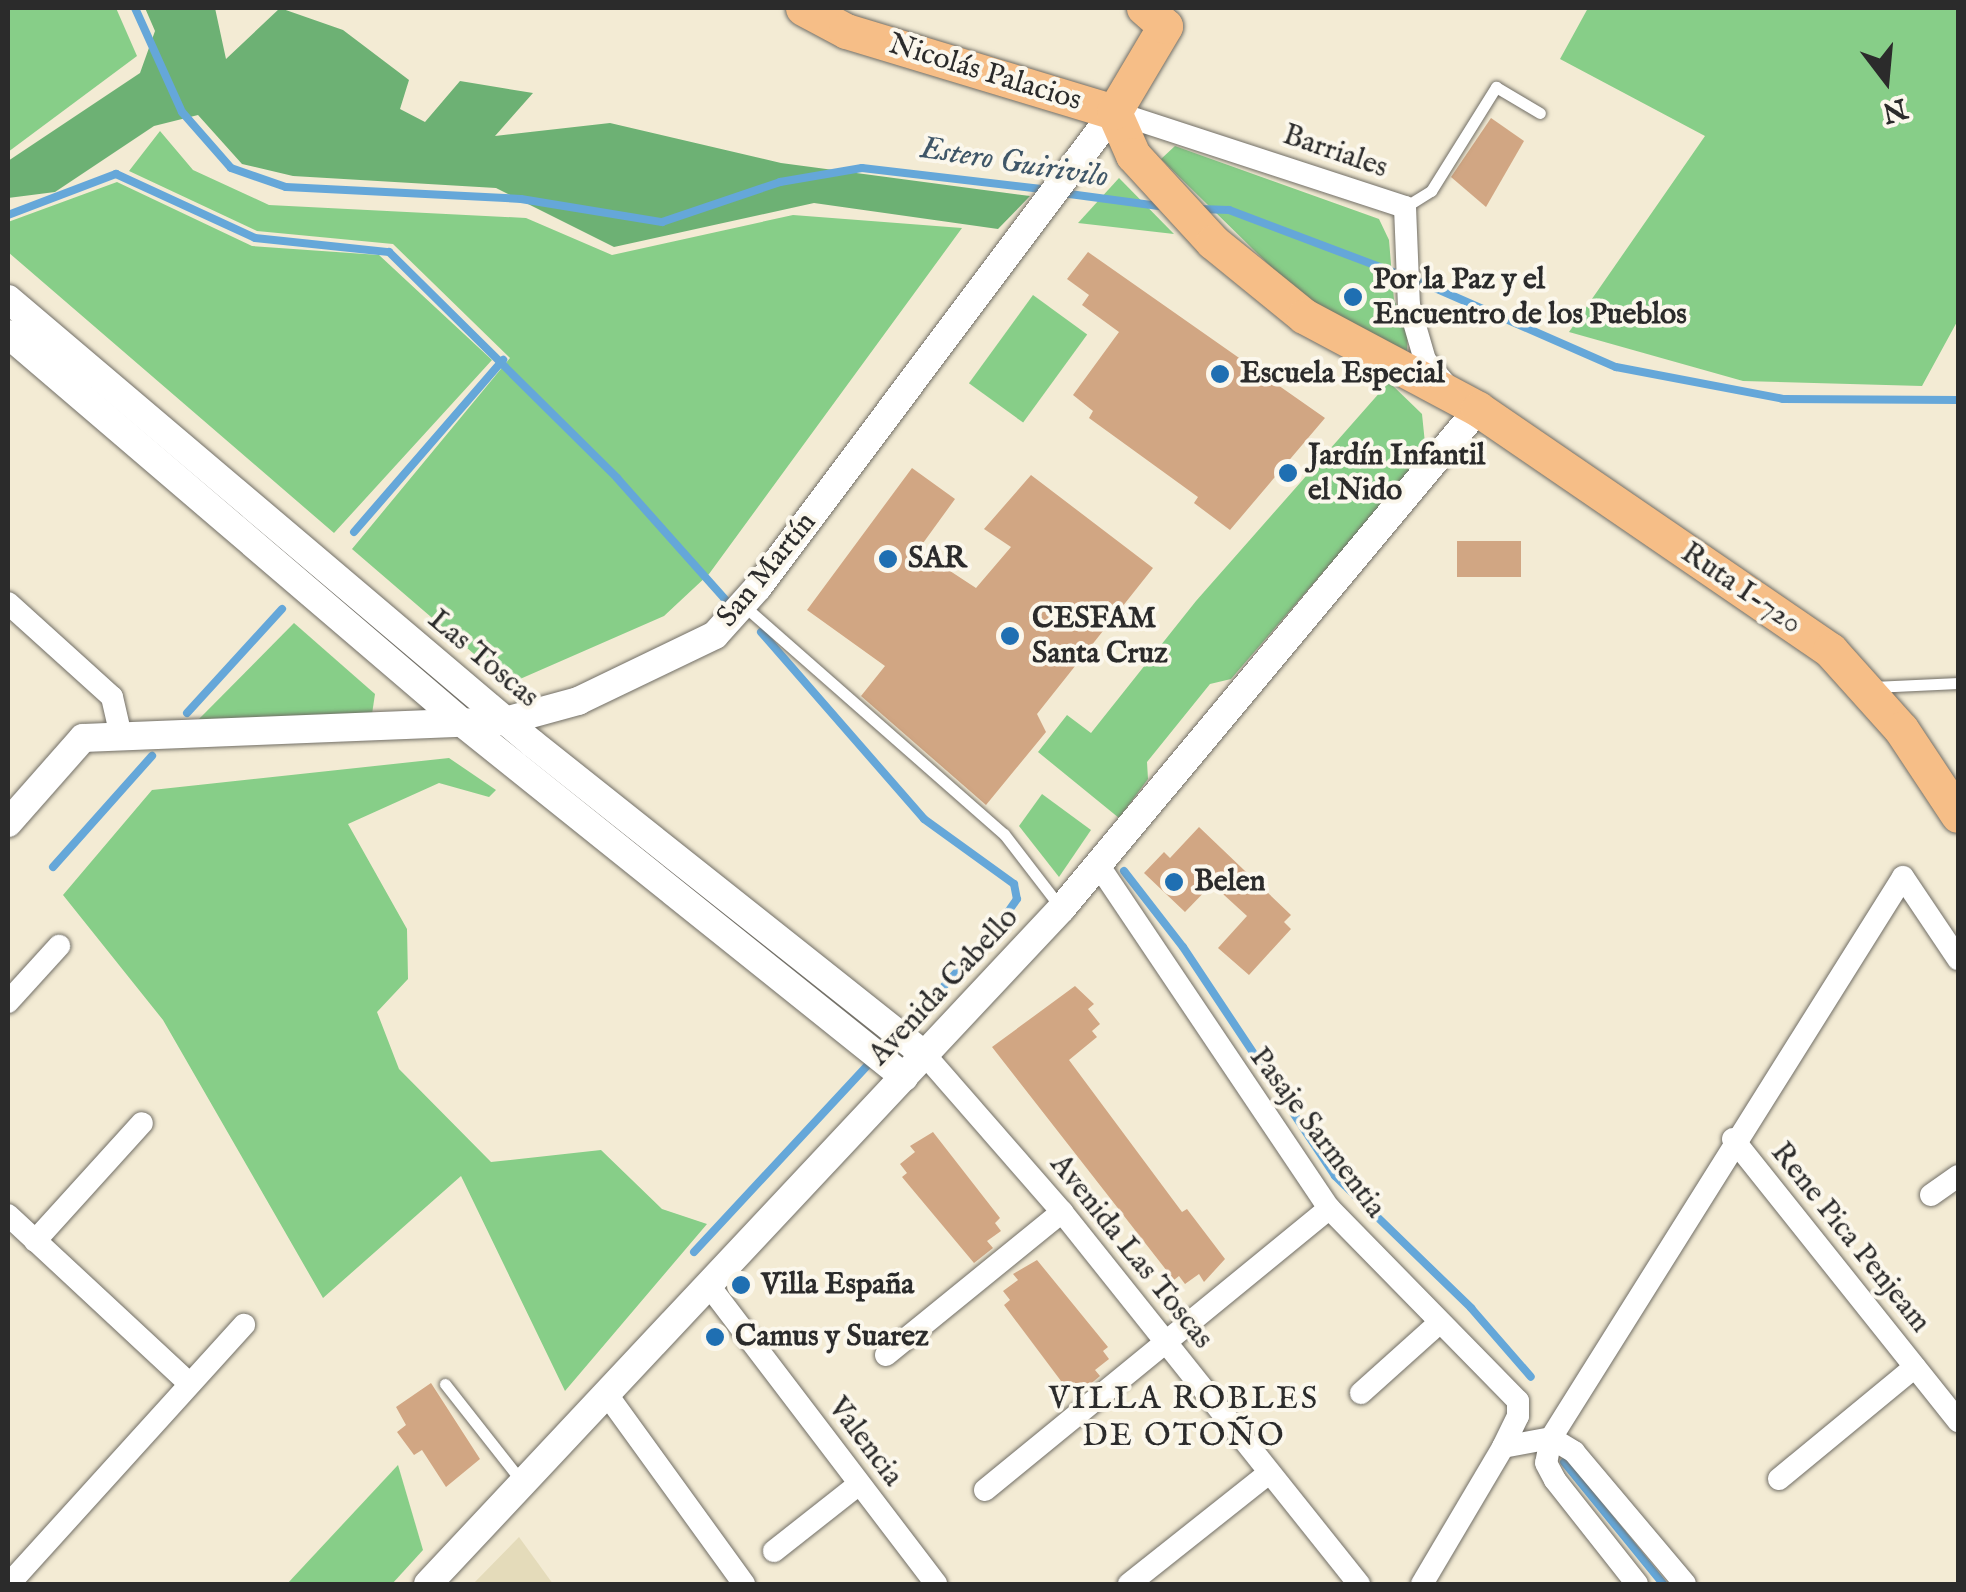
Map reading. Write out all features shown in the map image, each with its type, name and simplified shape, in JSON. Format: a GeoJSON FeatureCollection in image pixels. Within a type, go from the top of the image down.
{"type":"FeatureCollection","features":[{"type":"Feature","properties":{"kind":"main road","name":"Nicolás Palacios"},"geometry":{"type":"LineString","coordinates":[[803,8],[846,31],[1114,112],[1133,155],[1213,242],[1304,316],[1465,402]]}},
{"type":"Feature","properties":{"kind":"main road","name":"San Martín"},"geometry":{"type":"LineString","coordinates":[[1114,112],[1154,17]]}},
{"type":"Feature","properties":{"kind":"main road","name":"Ruta I-720"},"geometry":{"type":"LineString","coordinates":[[1465,402],[1830,650],[1901,729],[1958,815]]}},
{"type":"Feature","properties":{"kind":"street","name":"San Martín"},"geometry":{"type":"LineString","coordinates":[[8,822],[83,738],[505,721],[578,701],[699,645],[743,605],[1076,168],[1114,112]]}},
{"type":"Feature","properties":{"kind":"street","name":"Barriales"},"geometry":{"type":"LineString","coordinates":[[1114,112],[1406,208],[1410,304],[1425,360],[1465,402]]}},
{"type":"Feature","properties":{"kind":"street","name":"Las Toscas"},"geometry":{"type":"LineString","coordinates":[[8,299],[505,721],[926,1056]]}},
{"type":"Feature","properties":{"kind":"street","name":"Las Toscas"},"geometry":{"type":"LineString","coordinates":[[8,334],[465,725],[904,1077]]}},
{"type":"Feature","properties":{"kind":"street","name":"Avenida Cabello"},"geometry":{"type":"LineString","coordinates":[[428,1584],[926,1056],[1099,866],[1465,402]]}},
{"type":"Feature","properties":{"kind":"street"},"geometry":{"type":"LineString","coordinates":[[8,603],[112,698],[121,736]]}},
{"type":"Feature","properties":{"kind":"street","name":"Pasaje Sarmentia"},"geometry":{"type":"LineString","coordinates":[[1099,866],[1328,1208],[1520,1408],[1503,1447]]}},
{"type":"Feature","properties":{"kind":"street"},"geometry":{"type":"LineString","coordinates":[[1637,1584],[1555,1480],[1546,1463],[1551,1438],[1733,1139],[1903,877],[1958,960]]}},
{"type":"Feature","properties":{"kind":"street"},"geometry":{"type":"LineString","coordinates":[[8,1002],[59,946]]}},
{"type":"Feature","properties":{"kind":"street","name":"Avenida Las Toscas"},"geometry":{"type":"LineString","coordinates":[[926,1056],[1062,1212],[1359,1584]]}},
{"type":"Feature","properties":{"kind":"street"},"geometry":{"type":"LineString","coordinates":[[34,1241],[142,1123]]}},
{"type":"Feature","properties":{"kind":"street","name":"Rene Pica Penjeam"},"geometry":{"type":"LineString","coordinates":[[1733,1139],[1958,1421]]}},
{"type":"Feature","properties":{"kind":"street"},"geometry":{"type":"LineString","coordinates":[[1931,1195],[1958,1176]]}},
{"type":"Feature","properties":{"kind":"street"},"geometry":{"type":"LineString","coordinates":[[985,1490],[1164,1338],[1328,1208]]}},
{"type":"Feature","properties":{"kind":"street"},"geometry":{"type":"LineString","coordinates":[[886,1355],[1062,1212]]}},
{"type":"Feature","properties":{"kind":"street"},"geometry":{"type":"LineString","coordinates":[[10,1222],[190,1384]]}},
{"type":"Feature","properties":{"kind":"street","name":"Valencia"},"geometry":{"type":"LineString","coordinates":[[710,1287],[936,1584]]}},
{"type":"Feature","properties":{"kind":"street"},"geometry":{"type":"LineString","coordinates":[[1361,1393],[1438,1324]]}},
{"type":"Feature","properties":{"kind":"street"},"geometry":{"type":"LineString","coordinates":[[9,1584],[244,1325]]}},
{"type":"Feature","properties":{"kind":"street"},"geometry":{"type":"LineString","coordinates":[[1779,1479],[1914,1367]]}},
{"type":"Feature","properties":{"kind":"street"},"geometry":{"type":"LineString","coordinates":[[608,1396],[737,1582]]}},
{"type":"Feature","properties":{"kind":"street"},"geometry":{"type":"LineString","coordinates":[[1422,1584],[1503,1447],[1551,1438],[1574,1452],[1684,1584]]}},
{"type":"Feature","properties":{"kind":"street"},"geometry":{"type":"LineString","coordinates":[[1129,1584],[1268,1474]]}},
{"type":"Feature","properties":{"kind":"street"},"geometry":{"type":"LineString","coordinates":[[774,1552],[859,1484]]}},
{"type":"Feature","properties":{"kind":"lane"},"geometry":{"type":"LineString","coordinates":[[1406,208],[1431,190],[1496,87],[1540,113]]}},
{"type":"Feature","properties":{"kind":"lane"},"geometry":{"type":"LineString","coordinates":[[743,605],[1004,834],[1062,908]]}},
{"type":"Feature","properties":{"kind":"lane"},"geometry":{"type":"LineString","coordinates":[[1864,688],[1958,683]]}},
{"type":"Feature","properties":{"kind":"lane"},"geometry":{"type":"LineString","coordinates":[[445,1384],[523,1483]]}},
{"type":"Feature","properties":{"kind":"shaded area"},"geometry":{"type":"Polygon","coordinates":[[[519,1537],[553,1584],[473,1584],[519,1537]]]}},
{"type":"Feature","properties":{"kind":"green space"},"geometry":{"type":"Polygon","coordinates":[[[8,8],[116,8],[137,56],[8,152],[8,8]]]}},
{"type":"Feature","properties":{"kind":"green space"},"geometry":{"type":"Polygon","coordinates":[[[145,8],[215,8],[226,59],[280,8],[343,30],[409,80],[400,109],[425,122],[460,81],[533,93],[495,136],[610,123],[781,163],[1030,196],[998,229],[814,203],[614,247],[496,188],[293,176],[242,164],[198,115],[154,126],[55,192],[8,198],[8,161],[140,73],[155,31],[145,8]]]}},
{"type":"Feature","properties":{"kind":"green space"},"geometry":{"type":"Polygon","coordinates":[[[1588,8],[1958,8],[1958,320],[1922,386],[1743,381],[1569,332],[1705,136],[1560,59],[1588,8]]]}},
{"type":"Feature","properties":{"kind":"green space"},"geometry":{"type":"Polygon","coordinates":[[[160,131],[193,170],[269,205],[526,218],[612,255],[793,215],[962,228],[709,574],[664,616],[520,679],[495,672],[352,549],[510,358],[393,244],[257,231],[129,171],[160,131]]]}},
{"type":"Feature","properties":{"kind":"green space"},"geometry":{"type":"Polygon","coordinates":[[[1175,146],[1379,219],[1389,240],[1394,300],[1408,328],[1407,351],[1309,304],[1161,159],[1175,146]]]}},
{"type":"Feature","properties":{"kind":"green space"},"geometry":{"type":"Polygon","coordinates":[[[1119,178],[1174,234],[1078,223],[1119,178]]]}},
{"type":"Feature","properties":{"kind":"green space"},"geometry":{"type":"Polygon","coordinates":[[[117,182],[252,246],[379,255],[492,360],[334,533],[8,252],[8,222],[117,182]]]}},
{"type":"Feature","properties":{"kind":"green space"},"geometry":{"type":"Polygon","coordinates":[[[1033,295],[1087,334],[1023,423],[969,383],[1033,295]]]}},
{"type":"Feature","properties":{"kind":"green space"},"geometry":{"type":"Polygon","coordinates":[[[1389,382],[1422,414],[1426,453],[1231,679],[1210,684],[1147,762],[1148,779],[1119,818],[1038,752],[1067,715],[1091,733],[1196,601],[1389,382]]]}},
{"type":"Feature","properties":{"kind":"green space"},"geometry":{"type":"Polygon","coordinates":[[[294,623],[375,694],[372,714],[196,722],[294,623]]]}},
{"type":"Feature","properties":{"kind":"green space"},"geometry":{"type":"Polygon","coordinates":[[[449,758],[496,790],[489,797],[439,783],[348,824],[407,929],[408,979],[377,1012],[399,1069],[491,1162],[601,1150],[662,1209],[707,1224],[565,1391],[461,1176],[323,1298],[163,1020],[63,895],[152,790],[449,758]]]}},
{"type":"Feature","properties":{"kind":"green space"},"geometry":{"type":"Polygon","coordinates":[[[1042,794],[1091,830],[1059,877],[1019,826],[1042,794]]]}},
{"type":"Feature","properties":{"kind":"green space"},"geometry":{"type":"Polygon","coordinates":[[[398,1465],[423,1550],[392,1584],[287,1584],[398,1465]]]}},
{"type":"Feature","properties":{"kind":"building"},"geometry":{"type":"Polygon","coordinates":[[[1491,118],[1524,141],[1486,207],[1451,177],[1491,118]]]}},
{"type":"Feature","properties":{"kind":"building","name":"Escuela Especial"},"geometry":{"type":"Polygon","coordinates":[[[1088,252],[1325,418],[1230,530],[1194,503],[1198,497],[1089,418],[1093,411],[1073,395],[1119,332],[1082,305],[1089,295],[1067,279],[1088,252]]]}},
{"type":"Feature","properties":{"kind":"building","name":"CESFAM Santa Cruz"},"geometry":{"type":"Polygon","coordinates":[[[912,468],[955,499],[918,550],[976,588],[1011,547],[984,529],[1031,475],[1153,568],[1037,714],[1046,732],[986,805],[861,696],[885,666],[807,610],[912,468]]]}},
{"type":"Feature","properties":{"kind":"building"},"geometry":{"type":"Polygon","coordinates":[[[1457,541],[1521,541],[1521,577],[1457,577],[1457,541]]]}},
{"type":"Feature","properties":{"kind":"building"},"geometry":{"type":"Polygon","coordinates":[[[1199,827],[1291,915],[1284,922],[1291,929],[1249,975],[1218,948],[1247,916],[1212,884],[1185,912],[1144,873],[1164,852],[1170,858],[1199,827]]]}},
{"type":"Feature","properties":{"kind":"building"},"geometry":{"type":"Polygon","coordinates":[[[1075,986],[1094,1004],[1088,1009],[1100,1024],[1092,1031],[1097,1037],[1069,1060],[1182,1212],[1187,1209],[1225,1259],[1204,1282],[1199,1274],[1185,1284],[1179,1276],[1174,1280],[992,1047],[1075,986]]]}},
{"type":"Feature","properties":{"kind":"building"},"geometry":{"type":"Polygon","coordinates":[[[933,1132],[1000,1218],[995,1223],[1001,1231],[987,1241],[993,1248],[974,1263],[902,1177],[907,1173],[900,1164],[915,1152],[910,1146],[933,1132]]]}},
{"type":"Feature","properties":{"kind":"building"},"geometry":{"type":"Polygon","coordinates":[[[1037,1260],[1108,1347],[1103,1351],[1109,1359],[1095,1370],[1100,1376],[1082,1391],[1061,1381],[1004,1305],[1010,1300],[1003,1291],[1018,1280],[1013,1274],[1037,1260]]]}},
{"type":"Feature","properties":{"kind":"building"},"geometry":{"type":"Polygon","coordinates":[[[431,1383],[480,1459],[446,1487],[422,1450],[414,1455],[397,1432],[406,1425],[396,1407],[431,1383]]]}},
{"type":"Feature","properties":{"kind":"waterway","name":"Estero Guirivilo"},"geometry":{"type":"LineString","coordinates":[[135,8],[182,112],[231,168],[286,187],[521,199],[662,222],[780,182],[862,168],[1048,190]]}},
{"type":"Feature","properties":{"kind":"waterway"},"geometry":{"type":"LineString","coordinates":[[8,215],[116,174],[255,238],[389,252],[617,478],[730,605]]}},
{"type":"Feature","properties":{"kind":"waterway","name":"Estero Guirivilo"},"geometry":{"type":"LineString","coordinates":[[1062,193],[1166,207]]}},
{"type":"Feature","properties":{"kind":"waterway","name":"Estero Guirivilo"},"geometry":{"type":"LineString","coordinates":[[1200,209],[1229,210],[1428,285],[1616,367],[1783,399],[1958,400]]}},
{"type":"Feature","properties":{"kind":"waterway"},"geometry":{"type":"LineString","coordinates":[[354,532],[503,360]]}},
{"type":"Feature","properties":{"kind":"waterway"},"geometry":{"type":"LineString","coordinates":[[187,713],[282,609]]}},
{"type":"Feature","properties":{"kind":"waterway"},"geometry":{"type":"LineString","coordinates":[[761,632],[924,819],[1014,884],[1017,899],[998,926],[912,1022]]}},
{"type":"Feature","properties":{"kind":"waterway"},"geometry":{"type":"LineString","coordinates":[[53,867],[152,756]]}},
{"type":"Feature","properties":{"kind":"waterway"},"geometry":{"type":"LineString","coordinates":[[1124,871],[1183,947],[1335,1176],[1471,1308],[1531,1377]]}},
{"type":"Feature","properties":{"kind":"waterway"},"geometry":{"type":"LineString","coordinates":[[694,1252],[867,1066]]}},
{"type":"Feature","properties":{"kind":"waterway"},"geometry":{"type":"LineString","coordinates":[[1564,1462],[1663,1584]]}},
{"type":"Feature","properties":{"kind":"place","name":"Por la Paz y el Encuentro de los Pueblos"},"geometry":{"type":"Point","coordinates":[1353,297]}},
{"type":"Feature","properties":{"kind":"place","name":"Escuela Especial"},"geometry":{"type":"Point","coordinates":[1220,374]}},
{"type":"Feature","properties":{"kind":"place","name":"Jardín Infantil el Nido"},"geometry":{"type":"Point","coordinates":[1288,473]}},
{"type":"Feature","properties":{"kind":"place","name":"SAR"},"geometry":{"type":"Point","coordinates":[888,559]}},
{"type":"Feature","properties":{"kind":"place","name":"CESFAM Santa Cruz"},"geometry":{"type":"Point","coordinates":[1010,636]}},
{"type":"Feature","properties":{"kind":"place","name":"Belen"},"geometry":{"type":"Point","coordinates":[1174,882]}},
{"type":"Feature","properties":{"kind":"place","name":"Villa España"},"geometry":{"type":"Point","coordinates":[741,1285]}},
{"type":"Feature","properties":{"kind":"place","name":"Camus y Suarez"},"geometry":{"type":"Point","coordinates":[715,1337]}},
{"type":"Feature","properties":{"kind":"district","name":"VILLA ROBLES DE OTOÑO"},"geometry":{"type":"Point","coordinates":[1184,1420]}}]}
